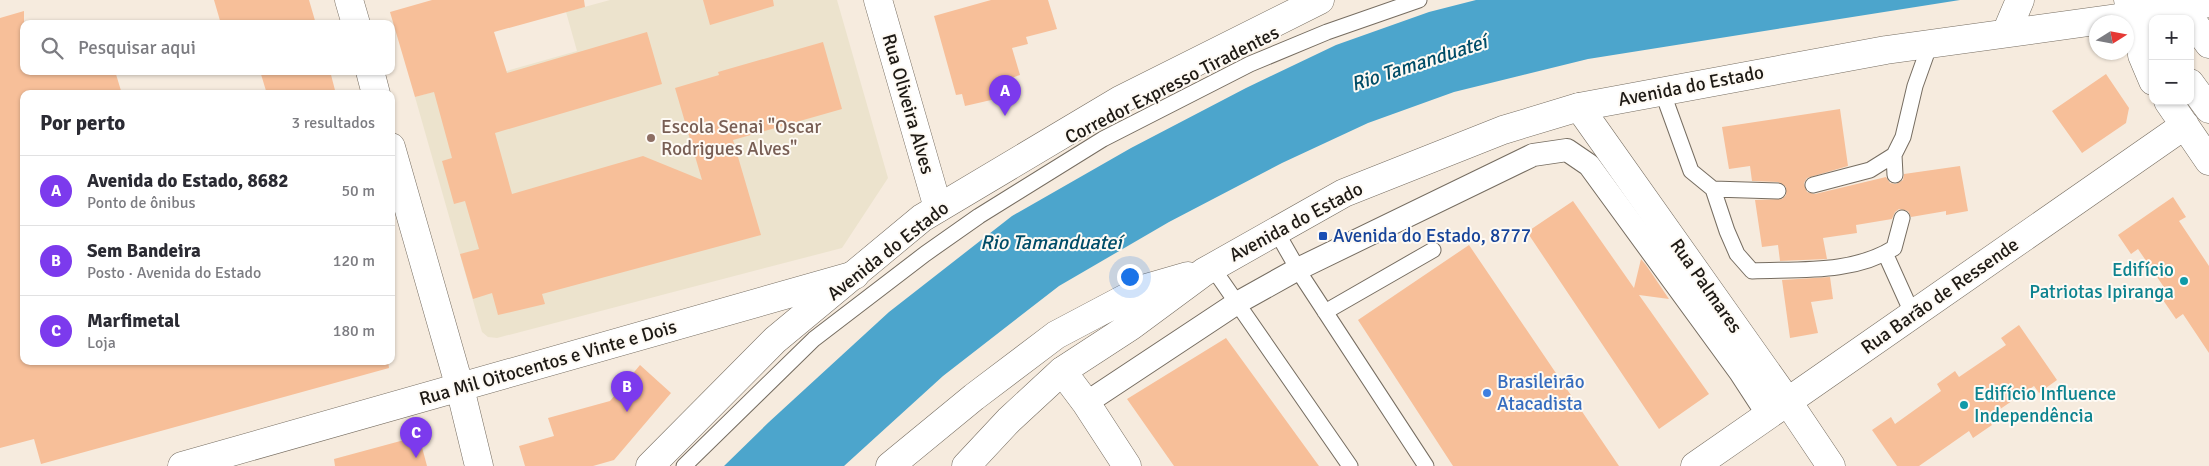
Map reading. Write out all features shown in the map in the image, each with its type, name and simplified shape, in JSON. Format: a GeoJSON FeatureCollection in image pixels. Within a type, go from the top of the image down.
{"type":"FeatureCollection","features":[{"type":"Feature","properties":{"kind":"main road"},"geometry":{"type":"LineString","coordinates":[[349,0],[355,20]]}},
{"type":"Feature","properties":{"kind":"main road","name":"Rua Oliveira Alves"},"geometry":{"type":"LineString","coordinates":[[878,0],[938,208]]}},
{"type":"Feature","properties":{"kind":"main road","name":"Avenida do Estado"},"geometry":{"type":"LineString","coordinates":[[650,466],[775,340],[922,218],[1120,100],[1320,0]]}},
{"type":"Feature","properties":{"kind":"main road"},"geometry":{"type":"LineString","coordinates":[[2006,33],[2020,0]]}},
{"type":"Feature","properties":{"kind":"main road","name":"Avenida do Estado"},"geometry":{"type":"LineString","coordinates":[[966,466],[1009,420],[1062,371],[1131,326],[1208,269],[1344,193],[1503,130],[1579,107],[1662,91],[1930,44],[2140,16],[2180,4],[2209,3]]}},
{"type":"Feature","properties":{"kind":"main road"},"geometry":{"type":"LineString","coordinates":[[2180,4],[2209,44]]}},
{"type":"Feature","properties":{"kind":"main road"},"geometry":{"type":"LineString","coordinates":[[2140,16],[2142,55],[2149,72]]}},
{"type":"Feature","properties":{"kind":"main road"},"geometry":{"type":"LineString","coordinates":[[371,75],[375,90]]}},
{"type":"Feature","properties":{"kind":"main road"},"geometry":{"type":"LineString","coordinates":[[2194,88],[2209,109]]}},
{"type":"Feature","properties":{"kind":"main road"},"geometry":{"type":"LineString","coordinates":[[2171,105],[2209,161]]}},
{"type":"Feature","properties":{"kind":"main road","name":"Rua Palmares"},"geometry":{"type":"LineString","coordinates":[[1579,107],[1778,409],[1831,466]]}},
{"type":"Feature","properties":{"kind":"main road","name":"Rua Barão de Ressende"},"geometry":{"type":"LineString","coordinates":[[1695,466],[2185,125]]}},
{"type":"Feature","properties":{"kind":"main road"},"geometry":{"type":"LineString","coordinates":[[395,161],[460,388],[480,466]]}},
{"type":"Feature","properties":{"kind":"main road","name":"Avenida do Estado"},"geometry":{"type":"LineString","coordinates":[[890,466],[974,397],[1056,335],[1143,289],[1208,269]]}},
{"type":"Feature","properties":{"kind":"main road","name":"Rua Mil Oitocentos e Vinte e Dois"},"geometry":{"type":"LineString","coordinates":[[182,466],[856,274]]}},
{"type":"Feature","properties":{"kind":"main road"},"geometry":{"type":"LineString","coordinates":[[1062,371],[1086,403],[1127,466]]}},
{"type":"Feature","properties":{"kind":"street"},"geometry":{"type":"LineString","coordinates":[[1086,403],[1237,303],[1298,269],[1533,154],[1567,150],[1589,165],[1729,356],[1778,409]]}},
{"type":"Feature","properties":{"kind":"lane","name":"Corredor Expresso Tiradentes"},"geometry":{"type":"LineString","coordinates":[[684,466],[814,339],[925,254],[979,216],[1103,139],[1250,64],[1327,32],[1419,0]]}},
{"type":"Feature","properties":{"kind":"lane"},"geometry":{"type":"LineString","coordinates":[[1895,175],[1894,155],[1903,137],[1915,86],[1930,44]]}},
{"type":"Feature","properties":{"kind":"lane"},"geometry":{"type":"LineString","coordinates":[[1662,91],[1690,171],[1714,189],[1778,191]]}},
{"type":"Feature","properties":{"kind":"lane"},"geometry":{"type":"LineString","coordinates":[[1813,185],[1870,170],[1894,155]]}},
{"type":"Feature","properties":{"kind":"lane"},"geometry":{"type":"LineString","coordinates":[[1714,189],[1727,231],[1737,254],[1752,271],[1846,267],[1885,254],[1894,248],[1902,218]]}},
{"type":"Feature","properties":{"kind":"lane"},"geometry":{"type":"LineString","coordinates":[[1276,231],[1325,312],[1426,466]]}},
{"type":"Feature","properties":{"kind":"lane"},"geometry":{"type":"LineString","coordinates":[[1325,312],[1433,250]]}},
{"type":"Feature","properties":{"kind":"lane"},"geometry":{"type":"LineString","coordinates":[[1885,254],[1913,315]]}},
{"type":"Feature","properties":{"kind":"lane"},"geometry":{"type":"LineString","coordinates":[[1208,269],[1237,303],[1350,466]]}},
{"type":"Feature","properties":{"kind":"shaded area","name":"Escola Senai \"Oscar Rodrigues Alves\""},"geometry":{"type":"Polygon","coordinates":[[[610,0],[837,0],[888,178],[842,248],[497,338],[488,337],[482,332],[415,97],[577,51],[566,12],[610,0]]]}},
{"type":"Feature","properties":{"kind":"water","name":"Rio Tamanduateí"},"geometry":{"type":"Polygon","coordinates":[[[1476,0],[1960,0],[1588,59],[1454,92],[1368,123],[1282,163],[1169,222],[1059,286],[943,376],[844,466],[724,466],[889,312],[1012,216],[1131,148],[1246,88],[1336,45],[1429,12],[1476,0]]]}},
{"type":"Feature","properties":{"kind":"building"},"geometry":{"type":"Polygon","coordinates":[[[214,0],[309,0],[315,20],[220,20],[214,0]]]}},
{"type":"Feature","properties":{"kind":"building"},"geometry":{"type":"Polygon","coordinates":[[[432,0],[584,0],[585,7],[494,32],[507,73],[647,32],[662,84],[495,133],[512,194],[643,156],[702,180],[675,88],[719,75],[718,72],[823,42],[842,109],[733,140],[761,235],[542,294],[545,304],[498,315],[492,293],[473,299],[460,254],[479,249],[465,201],[454,204],[442,161],[452,158],[434,92],[415,97],[395,29],[395,20],[392,20],[390,12],[432,0]]]}},
{"type":"Feature","properties":{"kind":"building"},"geometry":{"type":"Polygon","coordinates":[[[703,0],[773,0],[774,6],[710,25],[703,0]]]}},
{"type":"Feature","properties":{"kind":"building"},"geometry":{"type":"Polygon","coordinates":[[[991,0],[1048,0],[1057,29],[1026,37],[1028,44],[1012,48],[1020,75],[1008,79],[1013,95],[965,106],[962,94],[956,95],[934,16],[991,0]]]}},
{"type":"Feature","properties":{"kind":"building"},"geometry":{"type":"Polygon","coordinates":[[[24,11],[24,20],[20,20],[20,75],[116,75],[121,90],[20,90],[20,365],[389,365],[389,368],[41,464],[34,439],[0,448],[0,18],[24,11]]]}},
{"type":"Feature","properties":{"kind":"building"},"geometry":{"type":"Polygon","coordinates":[[[2106,74],[2129,108],[2126,123],[2082,153],[2052,111],[2106,74]]]}},
{"type":"Feature","properties":{"kind":"building"},"geometry":{"type":"Polygon","coordinates":[[[261,75],[331,75],[335,90],[266,90],[261,75]]]}},
{"type":"Feature","properties":{"kind":"building"},"geometry":{"type":"Polygon","coordinates":[[[1840,109],[1848,166],[1807,178],[1804,183],[1807,192],[1815,194],[1886,177],[1890,183],[1896,184],[1903,180],[1904,174],[1960,166],[1968,211],[1946,215],[1946,211],[1911,217],[1908,211],[1899,209],[1895,212],[1892,219],[1856,225],[1857,233],[1823,238],[1827,259],[1780,261],[1778,245],[1762,247],[1755,200],[1782,199],[1786,195],[1786,187],[1778,182],[1752,181],[1750,166],[1729,169],[1722,127],[1840,109]]]}},
{"type":"Feature","properties":{"kind":"building","name":"Edifício Patriotas Ipiranga"},"geometry":{"type":"Polygon","coordinates":[[[2173,197],[2186,217],[2179,221],[2209,266],[2209,353],[2183,314],[2176,319],[2163,300],[2170,296],[2138,249],[2131,254],[2118,235],[2173,197]]]}},
{"type":"Feature","properties":{"kind":"building"},"geometry":{"type":"Polygon","coordinates":[[[1573,201],[1634,288],[1641,259],[1646,265],[1669,299],[1639,295],[1709,394],[1659,429],[1527,232],[1573,201]]]}},
{"type":"Feature","properties":{"kind":"building","name":"Brasileirão Atacadista"},"geometry":{"type":"Polygon","coordinates":[[[1469,245],[1619,466],[1453,466],[1358,320],[1469,245]]]}},
{"type":"Feature","properties":{"kind":"building"},"geometry":{"type":"Polygon","coordinates":[[[1830,277],[1833,299],[1811,302],[1818,333],[1790,338],[1782,280],[1830,277]]]}},
{"type":"Feature","properties":{"kind":"building","name":"Edifício Influence Independência"},"geometry":{"type":"Polygon","coordinates":[[[2019,325],[2057,380],[2039,393],[2034,386],[1987,418],[1992,425],[1973,438],[1969,431],[1919,466],[1897,466],[1872,430],[1891,417],[1895,424],[1941,391],[1937,384],[1955,371],[1959,377],[2006,345],[2001,338],[2019,325]]]}},
{"type":"Feature","properties":{"kind":"building"},"geometry":{"type":"Polygon","coordinates":[[[1226,338],[1319,466],[1174,466],[1127,399],[1226,338]]]}},
{"type":"Feature","properties":{"kind":"building"},"geometry":{"type":"Polygon","coordinates":[[[640,365],[671,393],[614,460],[593,466],[525,466],[519,446],[554,436],[548,418],[610,401],[640,365]]]}},
{"type":"Feature","properties":{"kind":"building"},"geometry":{"type":"Polygon","coordinates":[[[419,436],[427,466],[335,466],[334,459],[419,436]]]}},
{"type":"Feature","properties":{"kind":"place","name":"Avenida do Estado, 8682"},"geometry":{"type":"Point","coordinates":[1005,116]}},
{"type":"Feature","properties":{"kind":"place","name":"Escola Senai \"Oscar Rodrigues Alves\""},"geometry":{"type":"Point","coordinates":[651,138]}},
{"type":"Feature","properties":{"kind":"place","name":"Avenida do Estado, 8777"},"geometry":{"type":"Point","coordinates":[1323,236]}},
{"type":"Feature","properties":{"kind":"place","name":"Edifício Patriotas Ipiranga"},"geometry":{"type":"Point","coordinates":[2184,281]}},
{"type":"Feature","properties":{"kind":"place","name":"Brasileirão Atacadista"},"geometry":{"type":"Point","coordinates":[1487,393]}},
{"type":"Feature","properties":{"kind":"place","name":"Edifício Influence Independência"},"geometry":{"type":"Point","coordinates":[1964,405]}},
{"type":"Feature","properties":{"kind":"place","name":"Sem Bandeira"},"geometry":{"type":"Point","coordinates":[627,412]}},
{"type":"Feature","properties":{"kind":"place","name":"Marfimetal"},"geometry":{"type":"Point","coordinates":[416,458]}}]}
